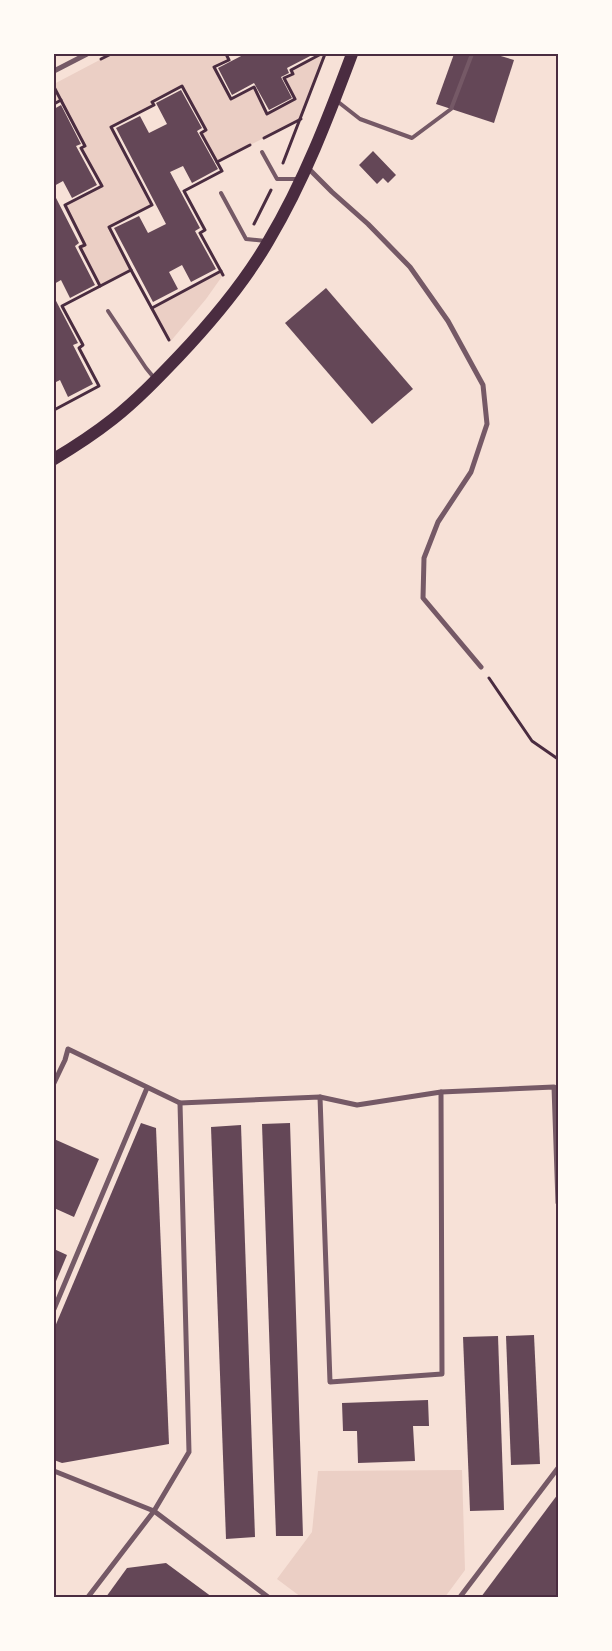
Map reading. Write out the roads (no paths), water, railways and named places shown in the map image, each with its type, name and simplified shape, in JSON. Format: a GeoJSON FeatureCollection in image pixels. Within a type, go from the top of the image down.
{"type":"FeatureCollection","features":[{"type":"Feature","properties":{"kind":"main road"},"geometry":{"type":"LineString","coordinates":[[54,459],[113,419],[156,380],[215,315],[242,281],[269,241],[304,173],[352,54]]}},
{"type":"Feature","properties":{"kind":"street"},"geometry":{"type":"LineString","coordinates":[[54,71],[87,54]]}},
{"type":"Feature","properties":{"kind":"street"},"geometry":{"type":"LineString","coordinates":[[304,173],[332,192],[368,224],[410,267],[448,321],[483,385],[487,424],[471,472],[438,522],[424,558],[423,598],[481,667]]}},
{"type":"Feature","properties":{"kind":"street"},"geometry":{"type":"LineString","coordinates":[[54,1083],[68,1049],[180,1103],[320,1097],[357,1105],[441,1092],[554,1087],[558,1203]]}},
{"type":"Feature","properties":{"kind":"street"},"geometry":{"type":"LineString","coordinates":[[54,1309],[148,1088]]}},
{"type":"Feature","properties":{"kind":"street"},"geometry":{"type":"LineString","coordinates":[[320,1097],[330,1382],[442,1374],[441,1092]]}},
{"type":"Feature","properties":{"kind":"street"},"geometry":{"type":"LineString","coordinates":[[88,1597],[154,1511],[190,1452],[180,1103]]}},
{"type":"Feature","properties":{"kind":"street"},"geometry":{"type":"LineString","coordinates":[[460,1597],[558,1468]]}},
{"type":"Feature","properties":{"kind":"street"},"geometry":{"type":"LineString","coordinates":[[54,1472],[154,1511],[268,1597]]}},
{"type":"Feature","properties":{"kind":"lane"},"geometry":{"type":"LineString","coordinates":[[335,99],[360,119],[412,138],[451,109],[472,54]]}},
{"type":"Feature","properties":{"kind":"lane"},"geometry":{"type":"LineString","coordinates":[[262,152],[276,179],[304,173]]}},
{"type":"Feature","properties":{"kind":"lane"},"geometry":{"type":"LineString","coordinates":[[221,193],[246,239],[269,241]]}},
{"type":"Feature","properties":{"kind":"lane"},"geometry":{"type":"LineString","coordinates":[[108,311],[156,380]]}}]}
